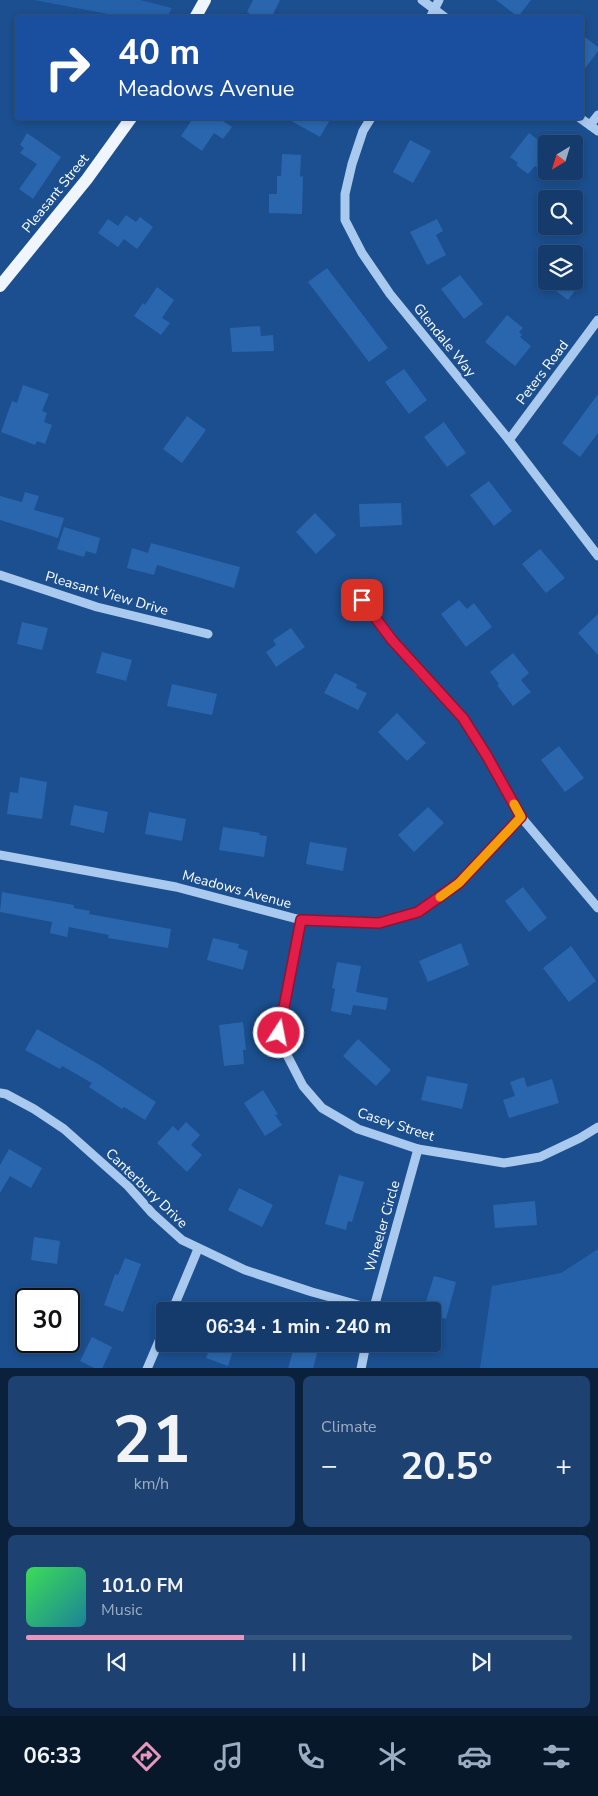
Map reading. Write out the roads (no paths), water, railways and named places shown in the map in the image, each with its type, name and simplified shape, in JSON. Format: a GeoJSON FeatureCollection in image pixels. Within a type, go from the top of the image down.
{"type":"FeatureCollection","features":[{"type":"Feature","properties":{"kind":"main road"},"geometry":{"type":"LineString","coordinates":[[197,15],[205,0]]}},
{"type":"Feature","properties":{"kind":"main road","name":"Pleasant Street"},"geometry":{"type":"LineString","coordinates":[[0,286],[87,179],[130,120]]}},
{"type":"Feature","properties":{"kind":"street"},"geometry":{"type":"LineString","coordinates":[[422,0],[432,13],[439,0]]}},
{"type":"Feature","properties":{"kind":"street"},"geometry":{"type":"LineString","coordinates":[[590,125],[598,115]]}},
{"type":"Feature","properties":{"kind":"street","name":"Glendale Way"},"geometry":{"type":"LineString","coordinates":[[370,120],[363,132],[352,164],[345,194],[345,220],[362,253],[390,294],[509,440],[598,556]]}},
{"type":"Feature","properties":{"kind":"street"},"geometry":{"type":"LineString","coordinates":[[583,120],[598,131]]}},
{"type":"Feature","properties":{"kind":"street","name":"Peters Road"},"geometry":{"type":"LineString","coordinates":[[509,440],[598,320]]}},
{"type":"Feature","properties":{"kind":"street","name":"Pleasant View Drive"},"geometry":{"type":"LineString","coordinates":[[0,576],[96,607],[208,634]]}},
{"type":"Feature","properties":{"kind":"street"},"geometry":{"type":"LineString","coordinates":[[362,600],[388,634],[463,718],[521,817],[598,908]]}},
{"type":"Feature","properties":{"kind":"street","name":"Meadows Avenue"},"geometry":{"type":"LineString","coordinates":[[0,855],[176,888],[301,920],[379,923],[418,912],[459,883],[521,817]]}},
{"type":"Feature","properties":{"kind":"street","name":"Casey Street"},"geometry":{"type":"LineString","coordinates":[[301,920],[279,1033],[287,1055],[303,1086],[322,1108],[358,1128],[418,1149],[504,1163],[540,1157],[580,1138],[598,1127]]}},
{"type":"Feature","properties":{"kind":"street","name":"Canterbury Drive"},"geometry":{"type":"LineString","coordinates":[[0,1093],[6,1094],[34,1109],[64,1129],[128,1186],[152,1213],[182,1240],[245,1270],[346,1302]]}},
{"type":"Feature","properties":{"kind":"street","name":"Wheeler Circle"},"geometry":{"type":"LineString","coordinates":[[375,1302],[418,1149]]}},
{"type":"Feature","properties":{"kind":"street"},"geometry":{"type":"LineString","coordinates":[[176,1302],[198,1249]]}},
{"type":"Feature","properties":{"kind":"street"},"geometry":{"type":"LineString","coordinates":[[147,1368],[156,1348]]}},
{"type":"Feature","properties":{"kind":"street"},"geometry":{"type":"LineString","coordinates":[[360,1368],[364,1352]]}}]}
